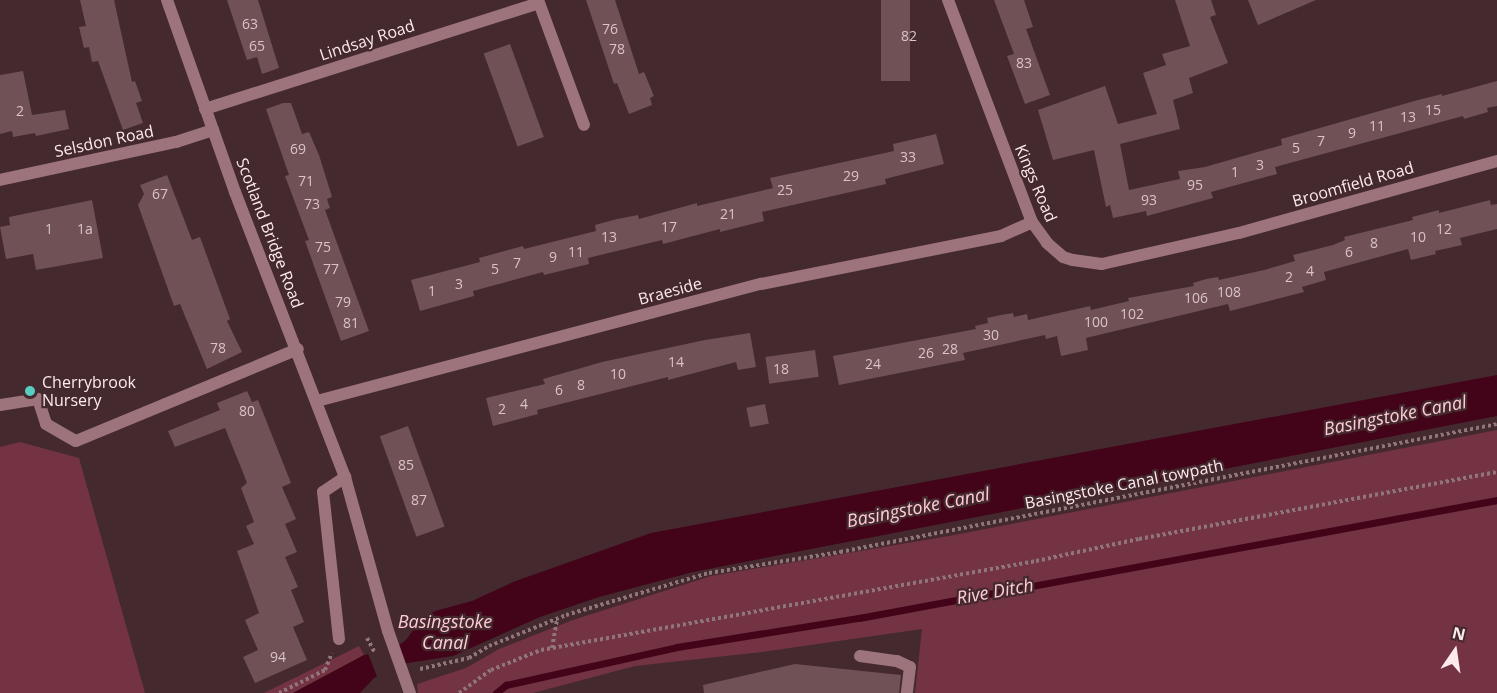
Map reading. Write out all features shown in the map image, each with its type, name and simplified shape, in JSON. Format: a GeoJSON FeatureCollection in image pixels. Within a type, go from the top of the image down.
{"type":"FeatureCollection","features":[{"type":"Feature","properties":{"kind":"street","name":"Scotland Bridge Road"},"geometry":{"type":"LineString","coordinates":[[166,0],[205,110],[345,477],[388,631],[410,693]]}},
{"type":"Feature","properties":{"kind":"street","name":"Kings Road"},"geometry":{"type":"LineString","coordinates":[[948,0],[1032,222],[1047,243],[1064,257],[1102,264],[1217,238]]}},
{"type":"Feature","properties":{"kind":"street","name":"Lindsay Road"},"geometry":{"type":"LineString","coordinates":[[205,110],[539,1],[584,125]]}},
{"type":"Feature","properties":{"kind":"street","name":"Selsdon Road"},"geometry":{"type":"LineString","coordinates":[[0,180],[176,142],[213,130]]}},
{"type":"Feature","properties":{"kind":"street","name":"Broomfield Road"},"geometry":{"type":"LineString","coordinates":[[1217,238],[1497,160]]}},
{"type":"Feature","properties":{"kind":"street","name":"Braeside"},"geometry":{"type":"LineString","coordinates":[[317,401],[761,284],[1001,236],[1032,222]]}},
{"type":"Feature","properties":{"kind":"street"},"geometry":{"type":"LineString","coordinates":[[0,405],[38,399],[46,424],[76,441],[298,349]]}},
{"type":"Feature","properties":{"kind":"street"},"geometry":{"type":"LineString","coordinates":[[339,639],[323,492],[345,477]]}},
{"type":"Feature","properties":{"kind":"street"},"geometry":{"type":"LineString","coordinates":[[860,656],[897,661],[910,667],[907,693]]}},
{"type":"Feature","properties":{"kind":"path","name":"Basingstoke Canal towpath"},"geometry":{"type":"LineString","coordinates":[[414,670],[469,658],[489,646],[557,619],[709,573],[840,552],[1497,424]]}},
{"type":"Feature","properties":{"kind":"path"},"geometry":{"type":"LineString","coordinates":[[459,693],[491,670],[541,650],[1024,563],[1139,539],[1497,472]]}},
{"type":"Feature","properties":{"kind":"path"},"geometry":{"type":"LineString","coordinates":[[552,648],[557,619]]}},
{"type":"Feature","properties":{"kind":"path"},"geometry":{"type":"LineString","coordinates":[[279,693],[325,670],[339,639]]}},
{"type":"Feature","properties":{"kind":"shaded area"},"geometry":{"type":"Polygon","coordinates":[[[1497,430],[1497,693],[915,693],[922,629],[762,652],[635,666],[533,693],[418,693],[417,684],[466,668],[499,649],[573,620],[711,576],[949,536],[1497,430]]]}},
{"type":"Feature","properties":{"kind":"shaded area"},"geometry":{"type":"Polygon","coordinates":[[[20,442],[79,458],[145,693],[0,693],[0,447],[20,442]]]}},
{"type":"Feature","properties":{"kind":"shaded area"},"geometry":{"type":"Polygon","coordinates":[[[359,646],[364,655],[293,693],[264,693],[359,646]]]}},
{"type":"Feature","properties":{"kind":"water","name":"Basingstoke Canal"},"geometry":{"type":"Polygon","coordinates":[[[1497,375],[1497,416],[693,572],[599,597],[540,617],[453,656],[401,664],[374,678],[360,693],[293,693],[364,655],[394,649],[406,640],[420,620],[435,611],[472,601],[513,582],[651,533],[1497,375]]]}},
{"type":"Feature","properties":{"kind":"pier"},"geometry":{"type":"Polygon","coordinates":[[[393,646],[402,667],[378,679],[367,651],[393,646]]]}},
{"type":"Feature","properties":{"kind":"building"},"geometry":{"type":"Polygon","coordinates":[[[80,0],[114,0],[132,82],[135,81],[142,101],[136,103],[143,123],[123,130],[98,61],[92,62],[89,47],[84,48],[79,27],[86,26],[80,0]]]}},
{"type":"Feature","properties":{"kind":"building"},"geometry":{"type":"Polygon","coordinates":[[[227,0],[258,0],[279,68],[262,74],[257,57],[247,60],[227,0]]]}},
{"type":"Feature","properties":{"kind":"building"},"geometry":{"type":"Polygon","coordinates":[[[586,0],[615,0],[639,74],[644,72],[654,96],[650,98],[652,105],[629,114],[617,83],[614,84],[586,0]]]}},
{"type":"Feature","properties":{"kind":"building"},"geometry":{"type":"Polygon","coordinates":[[[881,0],[910,0],[910,81],[881,81],[881,0]]]}},
{"type":"Feature","properties":{"kind":"building"},"geometry":{"type":"Polygon","coordinates":[[[994,0],[1024,0],[1033,27],[1026,29],[1050,95],[1025,104],[1007,56],[1014,54],[994,0]]]}},
{"type":"Feature","properties":{"kind":"building"},"geometry":{"type":"Polygon","coordinates":[[[1175,0],[1211,0],[1216,15],[1210,17],[1228,63],[1189,78],[1193,93],[1173,100],[1180,129],[1120,144],[1129,190],[1180,179],[1178,171],[1205,167],[1282,145],[1281,139],[1418,100],[1497,81],[1497,106],[1487,108],[1488,112],[1464,119],[1463,116],[1275,167],[1277,174],[1211,192],[1213,198],[1147,216],[1146,211],[1113,218],[1110,205],[1106,207],[1094,150],[1053,160],[1038,110],[1105,86],[1118,124],[1157,114],[1143,73],[1166,65],[1162,54],[1190,46],[1175,0]]]}},
{"type":"Feature","properties":{"kind":"building"},"geometry":{"type":"Polygon","coordinates":[[[1248,0],[1316,0],[1258,25],[1248,0]]]}},
{"type":"Feature","properties":{"kind":"building"},"geometry":{"type":"Polygon","coordinates":[[[510,44],[544,137],[518,147],[484,54],[510,44]]]}},
{"type":"Feature","properties":{"kind":"building"},"geometry":{"type":"Polygon","coordinates":[[[23,71],[32,115],[65,110],[69,129],[36,136],[35,133],[13,137],[12,131],[0,134],[0,75],[23,71]]]}},
{"type":"Feature","properties":{"kind":"building"},"geometry":{"type":"Polygon","coordinates":[[[283,103],[291,103],[302,134],[309,132],[319,155],[332,197],[327,199],[330,208],[325,210],[369,331],[341,341],[305,241],[309,240],[285,176],[289,175],[266,109],[283,103]]]}},
{"type":"Feature","properties":{"kind":"building"},"geometry":{"type":"Polygon","coordinates":[[[936,134],[944,164],[885,179],[886,184],[762,212],[764,221],[720,232],[720,229],[663,244],[662,240],[588,258],[589,264],[544,275],[543,272],[473,291],[474,296],[420,311],[411,280],[480,262],[479,258],[523,246],[524,249],[596,231],[595,225],[617,219],[638,215],[639,219],[697,203],[697,206],[773,188],[770,178],[894,151],[893,144],[936,134]]]}},
{"type":"Feature","properties":{"kind":"building"},"geometry":{"type":"Polygon","coordinates":[[[167,175],[192,240],[200,237],[230,319],[227,321],[242,352],[207,369],[180,304],[174,306],[138,205],[144,194],[140,185],[167,175]]]}},
{"type":"Feature","properties":{"kind":"building"},"geometry":{"type":"Polygon","coordinates":[[[92,200],[103,258],[36,270],[33,254],[6,259],[0,227],[10,225],[9,217],[92,200]]]}},
{"type":"Feature","properties":{"kind":"building"},"geometry":{"type":"Polygon","coordinates":[[[1490,200],[1491,205],[1497,204],[1497,229],[1460,238],[1462,245],[1435,251],[1436,254],[1411,260],[1408,249],[1324,272],[1326,280],[1302,287],[1304,292],[1230,311],[1228,304],[1086,338],[1088,350],[1061,356],[1057,336],[1046,339],[1045,335],[963,353],[965,360],[839,385],[833,356],[976,329],[975,326],[988,323],[987,318],[1001,315],[1013,313],[1014,317],[1027,314],[1028,320],[1090,306],[1091,310],[1129,301],[1128,298],[1194,286],[1193,283],[1206,279],[1218,277],[1219,280],[1264,270],[1295,261],[1293,255],[1333,245],[1345,240],[1344,237],[1413,220],[1412,217],[1439,210],[1439,213],[1490,200]]]}},
{"type":"Feature","properties":{"kind":"building"},"geometry":{"type":"Polygon","coordinates":[[[750,333],[756,367],[738,370],[736,362],[668,380],[668,377],[537,410],[538,414],[493,426],[486,398],[545,384],[543,379],[602,362],[750,333]]]}},
{"type":"Feature","properties":{"kind":"building"},"geometry":{"type":"Polygon","coordinates":[[[815,350],[819,377],[769,384],[765,357],[815,350]]]}},
{"type":"Feature","properties":{"kind":"building"},"geometry":{"type":"Polygon","coordinates":[[[247,391],[252,402],[258,400],[291,483],[282,487],[296,519],[285,524],[297,552],[285,557],[298,587],[291,590],[304,622],[293,627],[307,660],[255,683],[243,657],[258,650],[245,620],[259,613],[237,551],[254,544],[246,526],[254,522],[241,488],[247,483],[225,428],[175,447],[168,431],[220,410],[217,403],[247,391]]]}},
{"type":"Feature","properties":{"kind":"building"},"geometry":{"type":"Polygon","coordinates":[[[765,404],[769,424],[750,427],[746,408],[765,404]]]}},
{"type":"Feature","properties":{"kind":"building"},"geometry":{"type":"Polygon","coordinates":[[[408,426],[445,527],[416,537],[380,436],[408,426]]]}},
{"type":"Feature","properties":{"kind":"building"},"geometry":{"type":"Polygon","coordinates":[[[795,664],[901,675],[899,693],[704,693],[703,685],[795,664]]]}},
{"type":"Feature","properties":{"kind":"waterway","name":"Rive Ditch"},"geometry":{"type":"LineString","coordinates":[[496,693],[506,685],[677,647],[859,618],[1497,500]]}},
{"type":"Feature","properties":{"kind":"place","name":"Cherrybrook Nursery"},"geometry":{"type":"Point","coordinates":[30,391]}}]}
